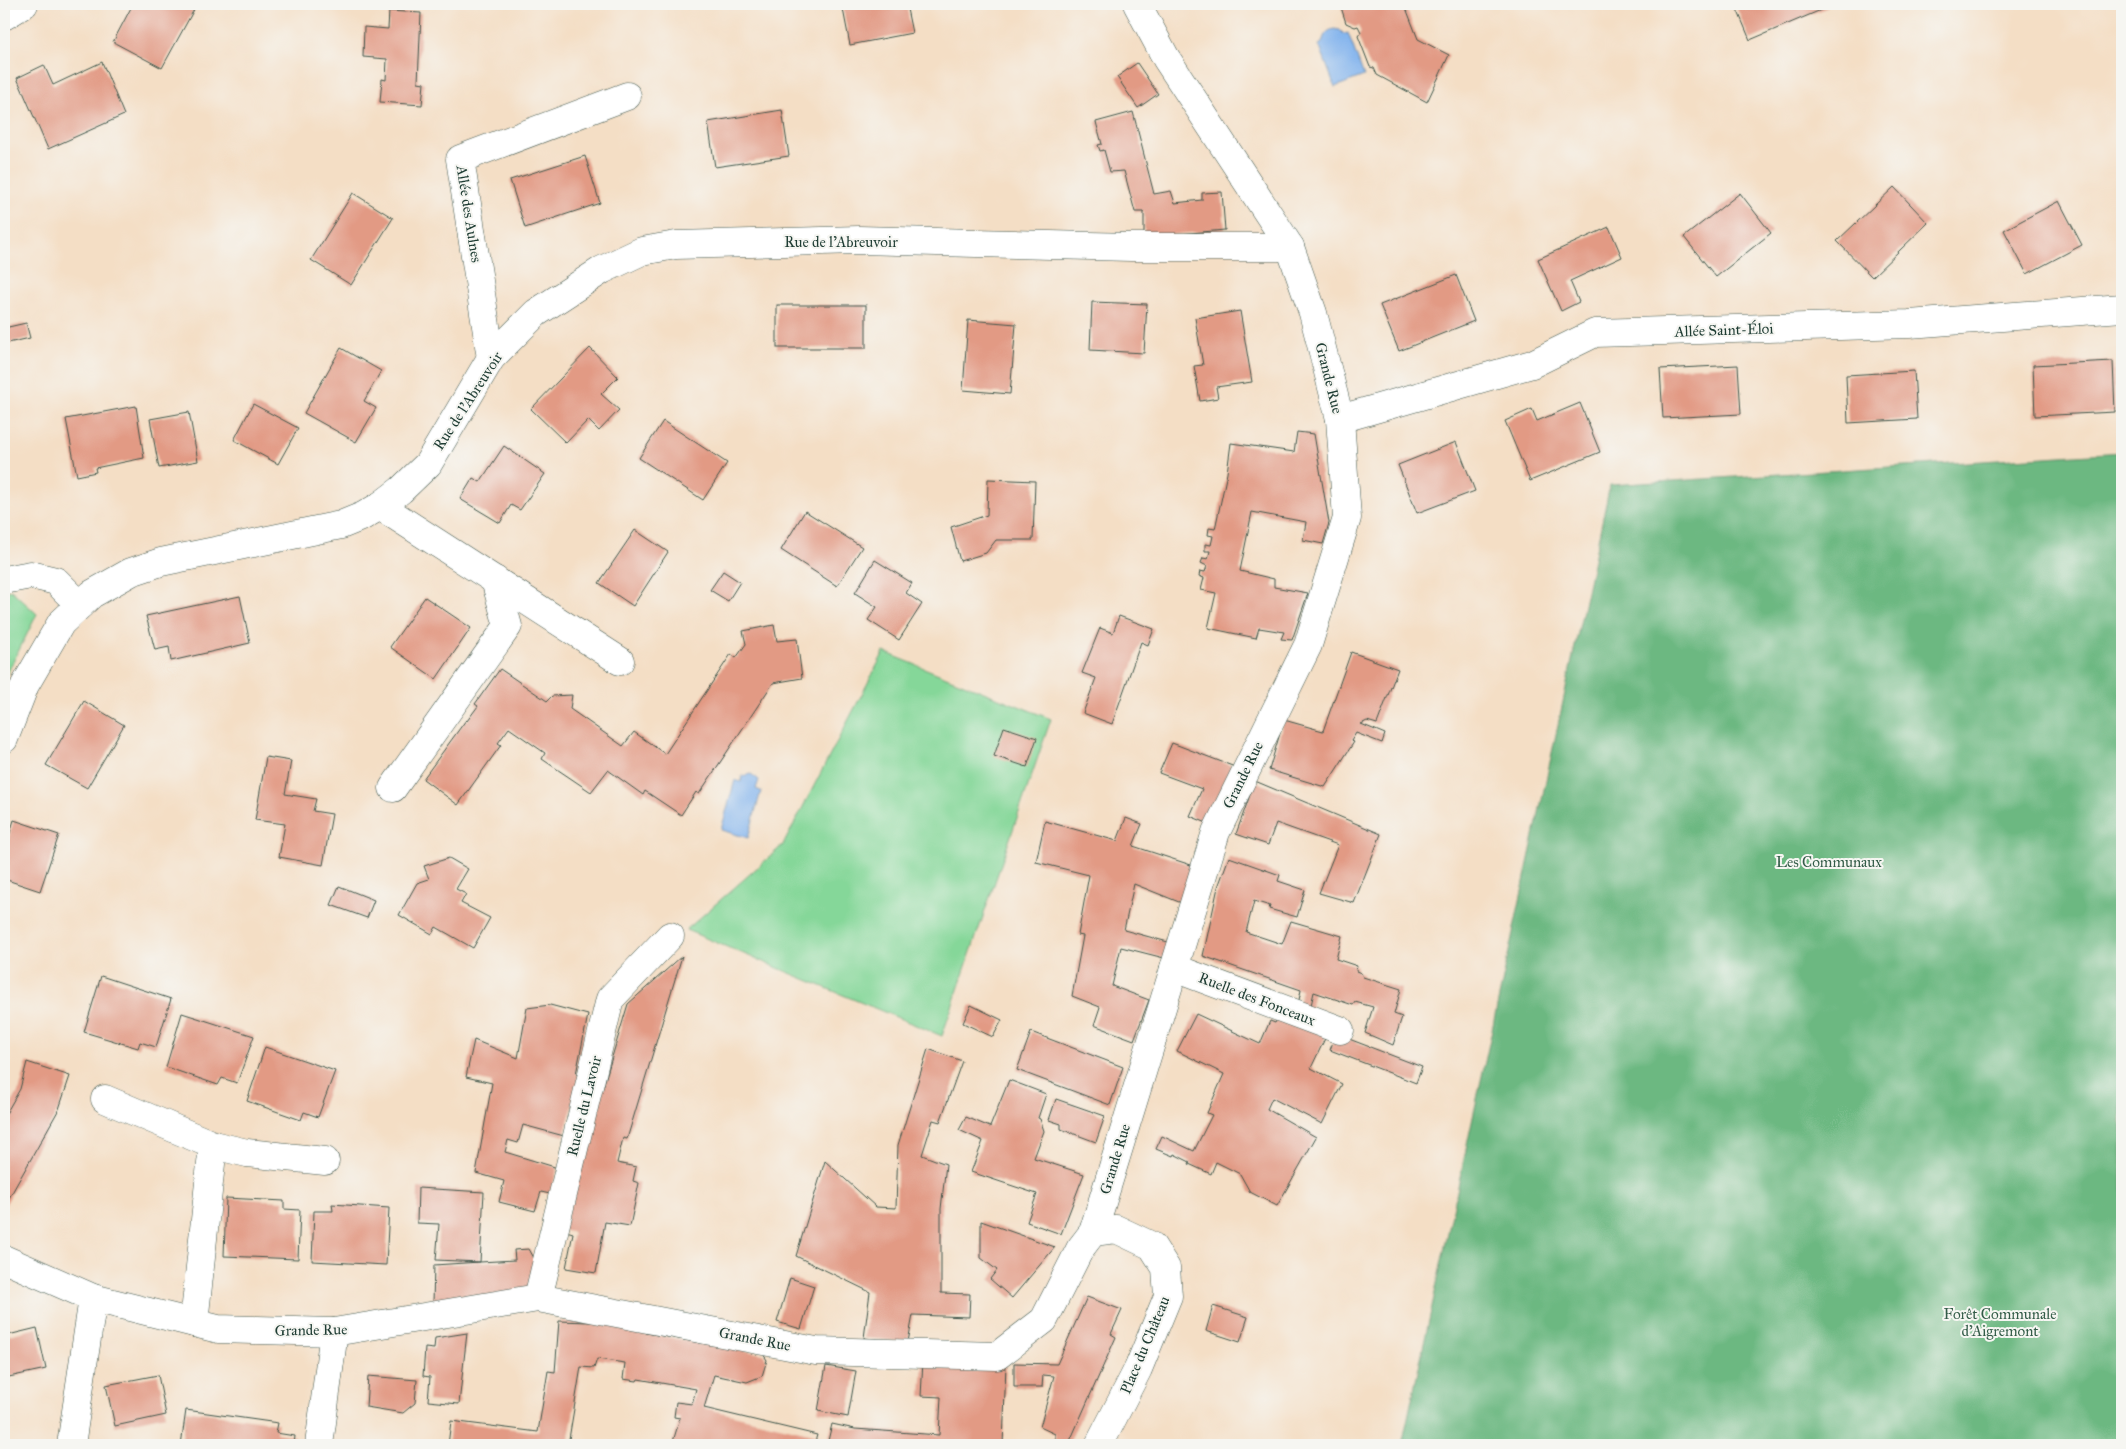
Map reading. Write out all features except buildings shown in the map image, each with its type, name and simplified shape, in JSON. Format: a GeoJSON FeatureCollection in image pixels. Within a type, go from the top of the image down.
{"type":"FeatureCollection","features":[{"type":"Feature","properties":{"kind":"street"},"geometry":{"type":"LineString","coordinates":[[4,16],[24,4]]}},
{"type":"Feature","properties":{"kind":"street","name":"Grande Rue"},"geometry":{"type":"LineString","coordinates":[[4,1259],[93,1298],[218,1329],[334,1332],[538,1298],[816,1351],[997,1356],[1044,1320],[1080,1248],[1093,1232],[1216,832],[1308,645],[1347,518],[1340,419],[1313,313],[1290,247],[1166,58],[1137,4]]}},
{"type":"Feature","properties":{"kind":"street","name":"Allée des Aulnes"},"geometry":{"type":"LineString","coordinates":[[492,358],[460,159],[627,96]]}},
{"type":"Feature","properties":{"kind":"street","name":"Rue de l'Abreuvoir"},"geometry":{"type":"LineString","coordinates":[[4,739],[25,685],[61,623],[92,594],[131,572],[161,562],[341,525],[363,516],[380,506],[401,490],[428,464],[492,358],[536,313],[602,270],[642,251],[676,245],[859,240],[1132,247],[1290,247]]}},
{"type":"Feature","properties":{"kind":"street","name":"Allée Saint-Éloi"},"geometry":{"type":"LineString","coordinates":[[1340,419],[1532,364],[1595,334],[1909,324],[2122,308]]}},
{"type":"Feature","properties":{"kind":"street"},"geometry":{"type":"LineString","coordinates":[[380,506],[620,661]]}},
{"type":"Feature","properties":{"kind":"street"},"geometry":{"type":"LineString","coordinates":[[4,580],[31,575],[56,581],[80,605]]}},
{"type":"Feature","properties":{"kind":"street"},"geometry":{"type":"LineString","coordinates":[[394,788],[508,626],[495,580]]}},
{"type":"Feature","properties":{"kind":"street","name":"Ruelle du Lavoir"},"geometry":{"type":"LineString","coordinates":[[538,1298],[610,999],[670,936]]}},
{"type":"Feature","properties":{"kind":"street","name":"Ruelle des Fonceaux"},"geometry":{"type":"LineString","coordinates":[[1174,968],[1340,1030]]}},
{"type":"Feature","properties":{"kind":"street"},"geometry":{"type":"LineString","coordinates":[[105,1099],[213,1145],[247,1153],[325,1161]]}},
{"type":"Feature","properties":{"kind":"street"},"geometry":{"type":"LineString","coordinates":[[194,1323],[213,1145]]}},
{"type":"Feature","properties":{"kind":"street","name":"Place du Château"},"geometry":{"type":"LineString","coordinates":[[1093,1232],[1116,1229],[1152,1246],[1166,1268],[1168,1296],[1138,1369],[1099,1445]]}},
{"type":"Feature","properties":{"kind":"street"},"geometry":{"type":"LineString","coordinates":[[71,1445],[93,1298]]}},
{"type":"Feature","properties":{"kind":"street"},"geometry":{"type":"LineString","coordinates":[[319,1445],[334,1332]]}},
{"type":"Feature","properties":{"kind":"green space","name":"Les Communaux"},"geometry":{"type":"Polygon","coordinates":[[[2122,452],[2122,1445],[1402,1445],[1610,485],[2122,452]]]}},
{"type":"Feature","properties":{"kind":"green space"},"geometry":{"type":"Polygon","coordinates":[[[11,590],[37,614],[4,680],[4,592],[11,590]]]}},
{"type":"Feature","properties":{"kind":"green space"},"geometry":{"type":"Polygon","coordinates":[[[884,652],[1051,719],[942,1036],[686,930],[783,845],[884,652]]]}},
{"type":"Feature","properties":{"kind":"water"},"geometry":{"type":"Polygon","coordinates":[[[1334,29],[1340,30],[1344,34],[1348,33],[1364,76],[1335,87],[1319,45],[1326,34],[1334,29]]]}},
{"type":"Feature","properties":{"kind":"water"},"geometry":{"type":"Polygon","coordinates":[[[751,774],[759,780],[756,789],[761,791],[748,838],[721,830],[735,780],[741,782],[742,776],[751,774]]]}},
{"type":"Feature","properties":{"kind":"park label","name":"Forêt Communale d'Aigremont"},"geometry":{"type":"Point","coordinates":[2000,1322]}}]}
